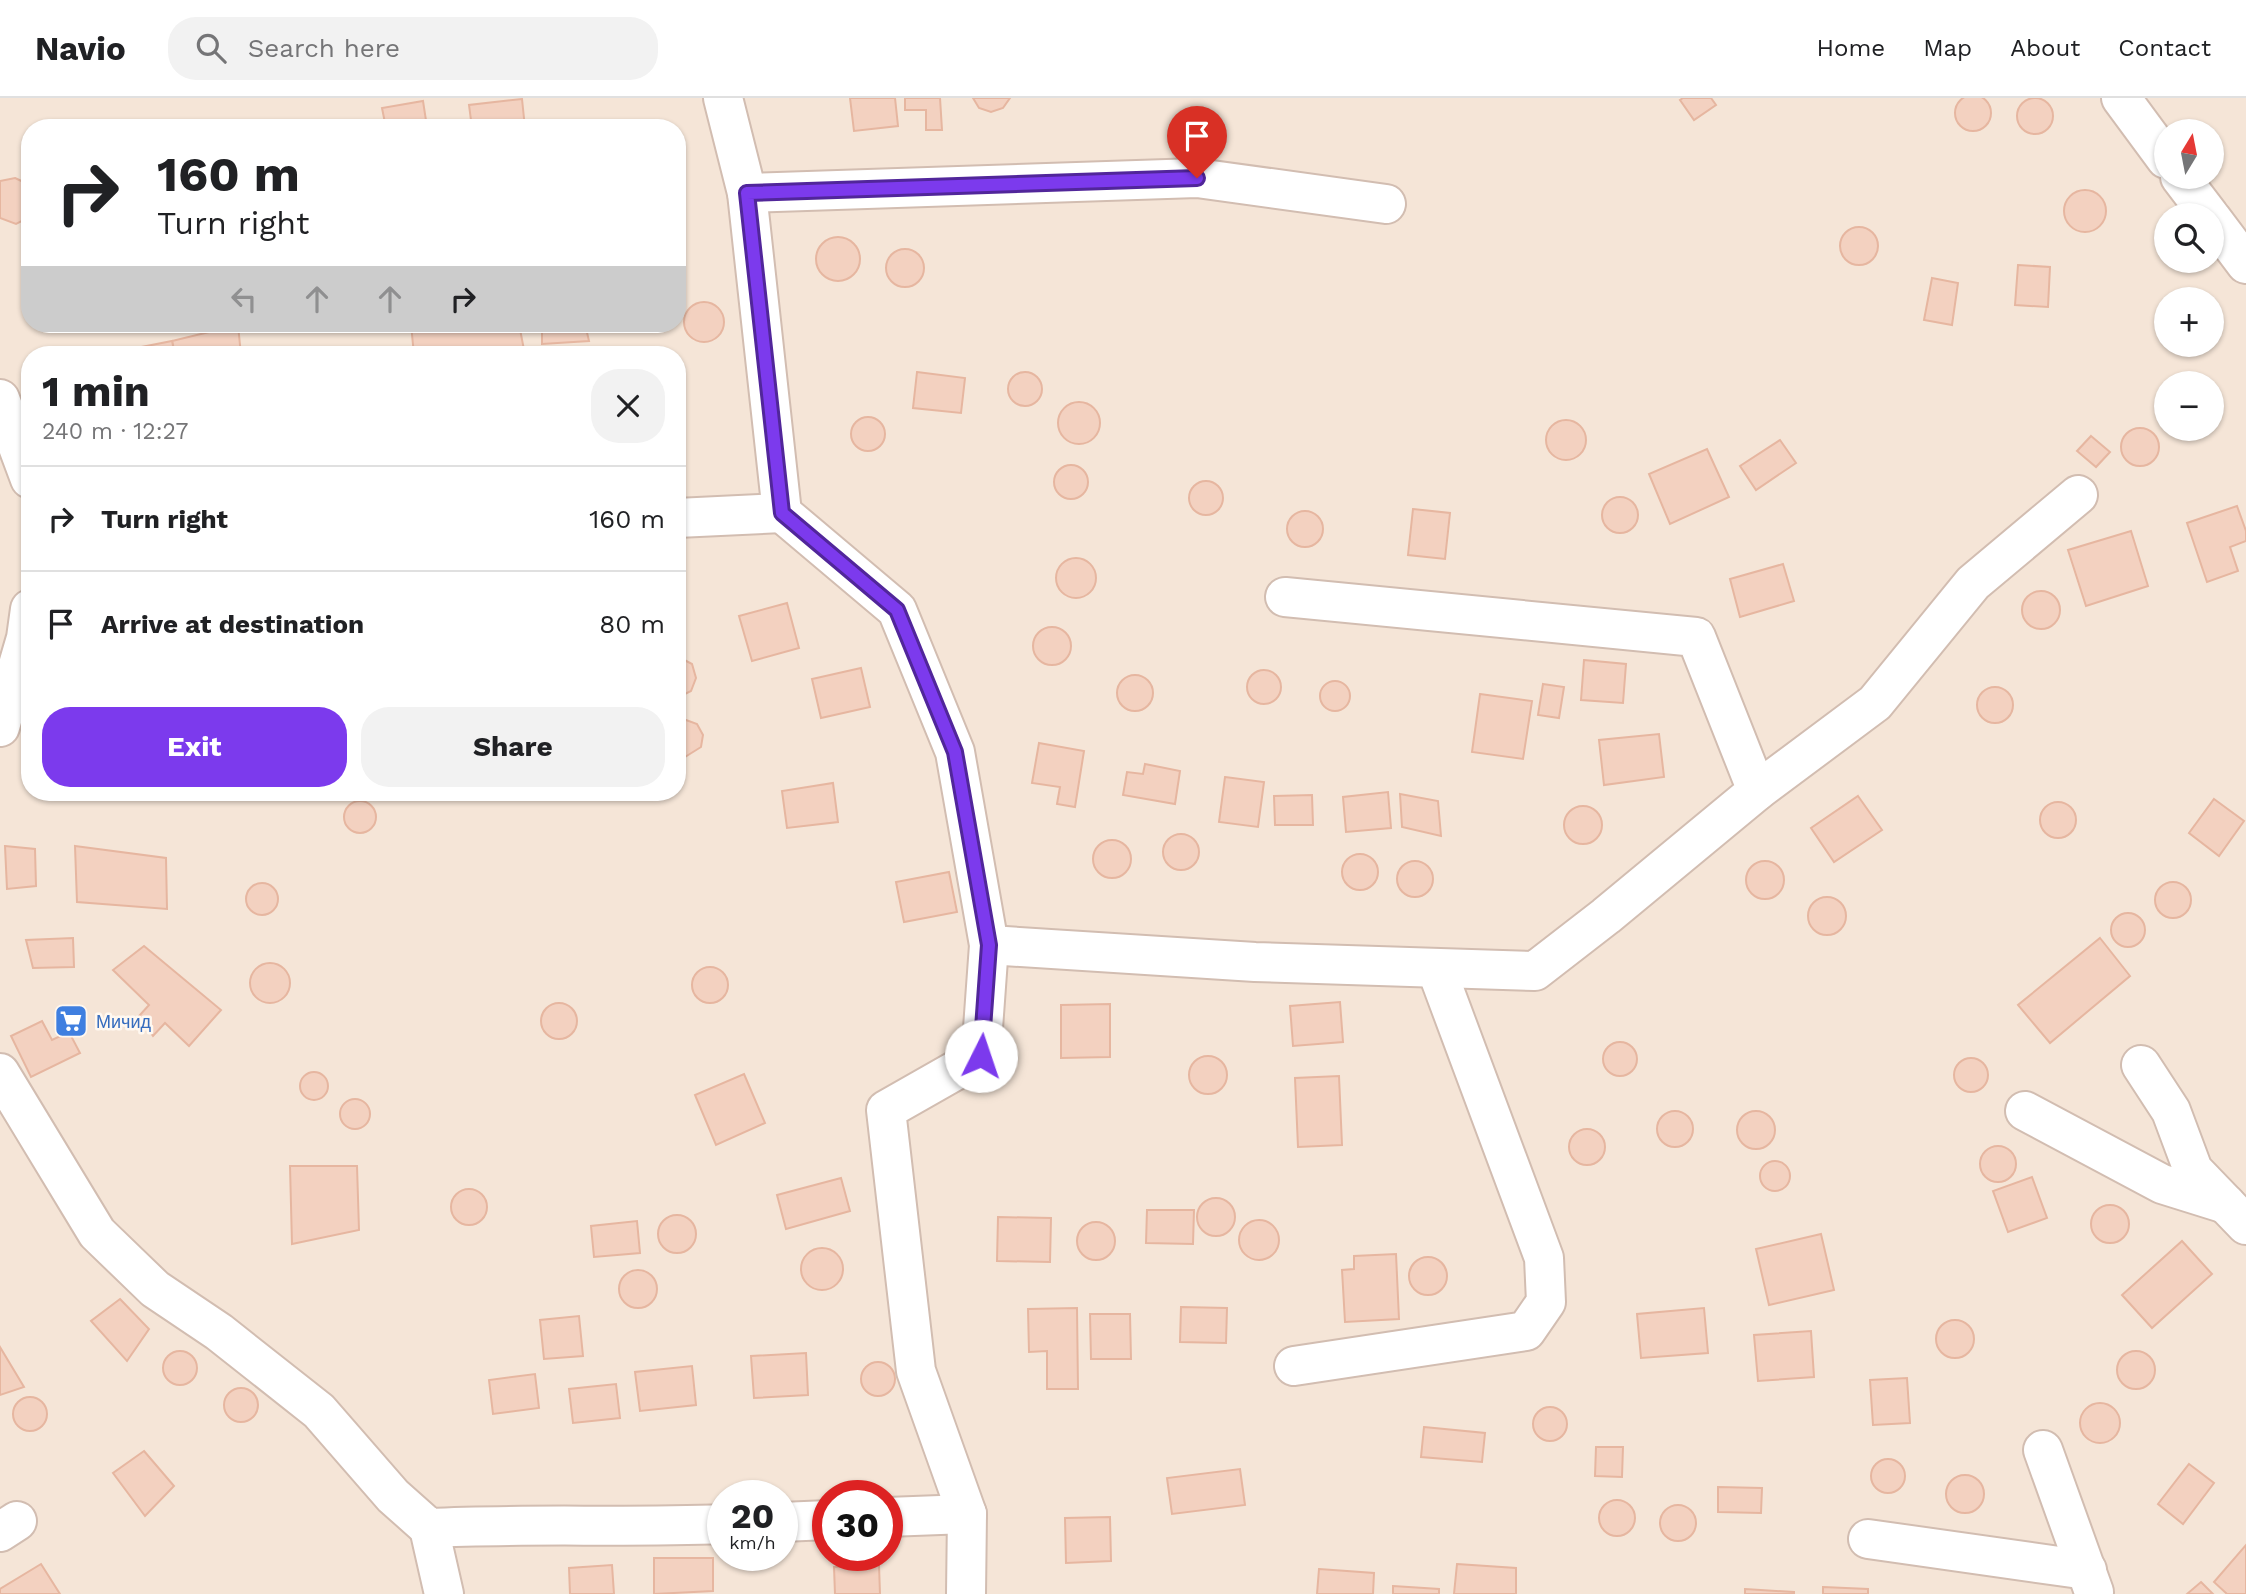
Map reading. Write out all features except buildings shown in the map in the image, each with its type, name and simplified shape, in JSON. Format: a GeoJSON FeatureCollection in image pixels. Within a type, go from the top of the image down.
{"type":"FeatureCollection","features":[{"type":"Feature","properties":{"kind":"street"},"geometry":{"type":"LineString","coordinates":[[723,98],[747,193],[782,513]]}},
{"type":"Feature","properties":{"kind":"street"},"geometry":{"type":"LineString","coordinates":[[2121,98],[2154,143]]}},
{"type":"Feature","properties":{"kind":"street"},"geometry":{"type":"LineString","coordinates":[[747,193],[1197,178],[1386,204]]}},
{"type":"Feature","properties":{"kind":"street"},"geometry":{"type":"LineString","coordinates":[[2189,189],[2200,203]]}},
{"type":"Feature","properties":{"kind":"street"},"geometry":{"type":"LineString","coordinates":[[2224,234],[2246,264]]}},
{"type":"Feature","properties":{"kind":"street"},"geometry":{"type":"LineString","coordinates":[[0,399],[21,455]]}},
{"type":"Feature","properties":{"kind":"street"},"geometry":{"type":"LineString","coordinates":[[989,945],[1241,961],[1535,971],[1757,791],[1875,703],[1973,583],[2078,495]]}},
{"type":"Feature","properties":{"kind":"street"},"geometry":{"type":"LineString","coordinates":[[686,518],[782,513],[897,610],[955,752],[989,945],[981,1056],[886,1110],[916,1371],[967,1514],[966,1594]]}},
{"type":"Feature","properties":{"kind":"street"},"geometry":{"type":"LineString","coordinates":[[1285,597],[1696,637],[1757,791]]}},
{"type":"Feature","properties":{"kind":"street"},"geometry":{"type":"LineString","coordinates":[[0,727],[21,675]]}},
{"type":"Feature","properties":{"kind":"street"},"geometry":{"type":"LineString","coordinates":[[1294,1366],[1526,1331],[1546,1302],[1544,1258],[1436,968]]}},
{"type":"Feature","properties":{"kind":"street"},"geometry":{"type":"LineString","coordinates":[[2141,1065],[2171,1111],[2193,1170],[2236,1214]]}},
{"type":"Feature","properties":{"kind":"street"},"geometry":{"type":"LineString","coordinates":[[0,1073],[97,1233],[155,1289],[219,1332],[319,1411],[393,1496],[429,1528],[444,1594]]}},
{"type":"Feature","properties":{"kind":"street"},"geometry":{"type":"LineString","coordinates":[[2025,1111],[2162,1184],[2236,1214]]}},
{"type":"Feature","properties":{"kind":"street"},"geometry":{"type":"LineString","coordinates":[[2043,1450],[2091,1582]]}},
{"type":"Feature","properties":{"kind":"street"},"geometry":{"type":"LineString","coordinates":[[903,1516],[967,1514]]}},
{"type":"Feature","properties":{"kind":"street"},"geometry":{"type":"LineString","coordinates":[[429,1528],[524,1524],[707,1524]]}},
{"type":"Feature","properties":{"kind":"street"},"geometry":{"type":"LineString","coordinates":[[1868,1539],[2091,1582]]}},
{"type":"Feature","properties":{"kind":"shaded area"},"geometry":{"type":"Polygon","coordinates":[[[0,98],[2246,98],[2246,1594],[0,1594],[0,98]]]}},
{"type":"Feature","properties":{"kind":"place","name":"Мичид"},"geometry":{"type":"Point","coordinates":[71,1021]}},
{"type":"Feature","properties":{"kind":"route"},"geometry":{"type":"LineString","coordinates":[[981,1056],[989,945],[955,752],[897,610],[782,513],[747,193],[1197,178]]}}]}
